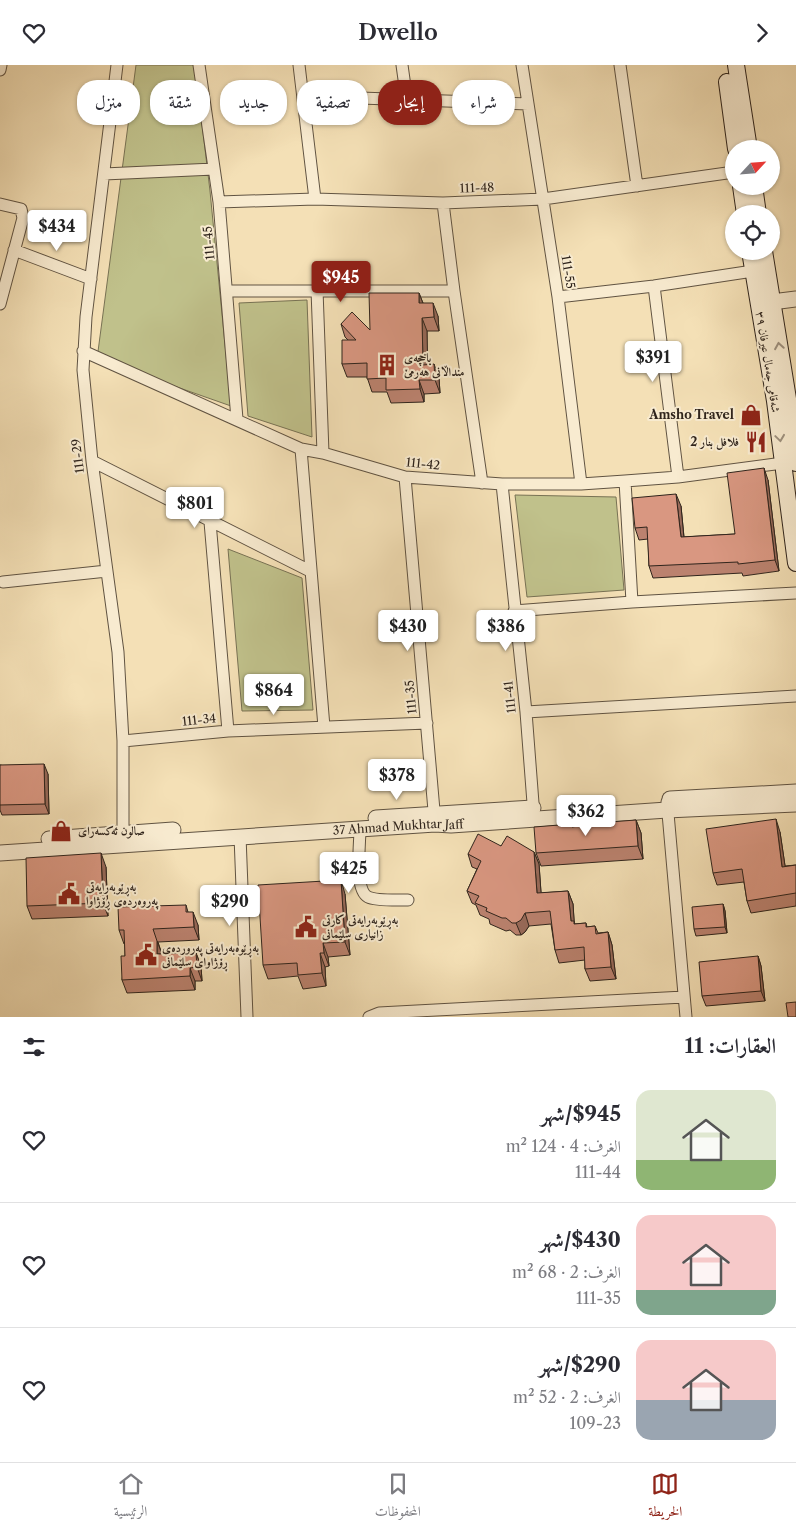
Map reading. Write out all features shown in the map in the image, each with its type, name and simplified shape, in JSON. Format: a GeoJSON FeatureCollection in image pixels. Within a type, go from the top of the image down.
{"type":"FeatureCollection","features":[{"type":"Feature","properties":{"kind":"main road"},"geometry":{"type":"LineString","coordinates":[[725,65],[735,140]]}},
{"type":"Feature","properties":{"kind":"main road"},"geometry":{"type":"LineString","coordinates":[[736,65],[747,140]]}},
{"type":"Feature","properties":{"kind":"main road","name":"شەقامی جەمال عیرفان ٣٩"},"geometry":{"type":"LineString","coordinates":[[751,260],[775,401],[789,463]]}},
{"type":"Feature","properties":{"kind":"main road","name":"شەقامی جەمال عیرفان ٣٩"},"geometry":{"type":"LineString","coordinates":[[765,260],[792,405],[789,463],[796,563]]}},
{"type":"Feature","properties":{"kind":"street"},"geometry":{"type":"LineString","coordinates":[[0,70],[1,65]]}},
{"type":"Feature","properties":{"kind":"street","name":"111-29"},"geometry":{"type":"LineString","coordinates":[[117,65],[83,351],[84,388],[92,461],[118,652],[123,741],[123,839]]}},
{"type":"Feature","properties":{"kind":"street","name":"111-45"},"geometry":{"type":"LineString","coordinates":[[199,65],[219,202],[236,419]]}},
{"type":"Feature","properties":{"kind":"street"},"geometry":{"type":"LineString","coordinates":[[299,65],[301,80]]}},
{"type":"Feature","properties":{"kind":"street"},"geometry":{"type":"LineString","coordinates":[[402,65],[404,80]]}},
{"type":"Feature","properties":{"kind":"street","name":"111-55"},"geometry":{"type":"LineString","coordinates":[[522,65],[558,297],[581,484]]}},
{"type":"Feature","properties":{"kind":"street"},"geometry":{"type":"LineString","coordinates":[[620,65],[637,186]]}},
{"type":"Feature","properties":{"kind":"street"},"geometry":{"type":"LineString","coordinates":[[442,102],[528,104]]}},
{"type":"Feature","properties":{"kind":"street"},"geometry":{"type":"LineString","coordinates":[[306,125],[315,199]]}},
{"type":"Feature","properties":{"kind":"street"},"geometry":{"type":"LineString","coordinates":[[104,175],[214,169]]}},
{"type":"Feature","properties":{"kind":"street","name":"111-48"},"geometry":{"type":"LineString","coordinates":[[219,202],[315,199],[443,203],[543,199],[725,173]]}},
{"type":"Feature","properties":{"kind":"street"},"geometry":{"type":"LineString","coordinates":[[443,203],[482,483]]}},
{"type":"Feature","properties":{"kind":"street"},"geometry":{"type":"LineString","coordinates":[[0,204],[20,209],[23,218],[0,304]]}},
{"type":"Feature","properties":{"kind":"street"},"geometry":{"type":"LineString","coordinates":[[14,249],[91,279]]}},
{"type":"Feature","properties":{"kind":"street"},"geometry":{"type":"LineString","coordinates":[[558,297],[654,286],[753,271]]}},
{"type":"Feature","properties":{"kind":"street"},"geometry":{"type":"LineString","coordinates":[[654,286],[678,477]]}},
{"type":"Feature","properties":{"kind":"street"},"geometry":{"type":"LineString","coordinates":[[317,290],[323,453]]}},
{"type":"Feature","properties":{"kind":"street"},"geometry":{"type":"LineString","coordinates":[[227,291],[454,291]]}},
{"type":"Feature","properties":{"kind":"street"},"geometry":{"type":"LineString","coordinates":[[772,302],[796,299]]}},
{"type":"Feature","properties":{"kind":"street","name":"111-42"},"geometry":{"type":"LineString","coordinates":[[83,351],[301,449],[323,453],[405,477],[502,484],[581,484],[678,477],[789,463]]}},
{"type":"Feature","properties":{"kind":"street"},"geometry":{"type":"LineString","coordinates":[[301,449],[324,727]]}},
{"type":"Feature","properties":{"kind":"street"},"geometry":{"type":"LineString","coordinates":[[92,461],[310,571]]}},
{"type":"Feature","properties":{"kind":"street","name":"111-35"},"geometry":{"type":"LineString","coordinates":[[405,477],[434,819]]}},
{"type":"Feature","properties":{"kind":"street"},"geometry":{"type":"LineString","coordinates":[[625,481],[632,602]]}},
{"type":"Feature","properties":{"kind":"street","name":"111-41"},"geometry":{"type":"LineString","coordinates":[[502,484],[526,712],[534,813]]}},
{"type":"Feature","properties":{"kind":"street"},"geometry":{"type":"LineString","coordinates":[[210,522],[228,731]]}},
{"type":"Feature","properties":{"kind":"street"},"geometry":{"type":"LineString","coordinates":[[3,583],[107,571]]}},
{"type":"Feature","properties":{"kind":"street"},"geometry":{"type":"LineString","coordinates":[[514,611],[796,593]]}},
{"type":"Feature","properties":{"kind":"street"},"geometry":{"type":"LineString","coordinates":[[526,712],[796,696]]}},
{"type":"Feature","properties":{"kind":"street","name":"111-34"},"geometry":{"type":"LineString","coordinates":[[123,741],[228,731],[427,723]]}},
{"type":"Feature","properties":{"kind":"street","name":"37 Ahmad Mukhtar Jaff"},"geometry":{"type":"LineString","coordinates":[[0,853],[123,839],[434,819],[451,825],[534,813],[667,805],[796,792]]}},
{"type":"Feature","properties":{"kind":"street","name":"37 Ahmad Mukhtar Jaff"},"geometry":{"type":"LineString","coordinates":[[667,805],[796,803]]}},
{"type":"Feature","properties":{"kind":"street"},"geometry":{"type":"LineString","coordinates":[[667,805],[686,1017]]}},
{"type":"Feature","properties":{"kind":"street","name":"37 Ahmad Mukhtar Jaff"},"geometry":{"type":"LineString","coordinates":[[0,842],[240,836],[360,829],[434,819]]}},
{"type":"Feature","properties":{"kind":"street"},"geometry":{"type":"LineString","coordinates":[[360,829],[359,880],[366,897],[372,899],[408,900]]}},
{"type":"Feature","properties":{"kind":"street"},"geometry":{"type":"LineString","coordinates":[[240,836],[247,1017]]}},
{"type":"Feature","properties":{"kind":"street"},"geometry":{"type":"LineString","coordinates":[[369,1017],[379,1013],[684,997]]}},
{"type":"Feature","properties":{"kind":"green space"},"geometry":{"type":"Polygon","coordinates":[[[136,65],[195,65],[197,80],[150,80],[150,125],[202,125],[231,406],[97,359],[128,125],[140,125],[140,80],[134,80],[136,65]]]}},
{"type":"Feature","properties":{"kind":"green space"},"geometry":{"type":"Polygon","coordinates":[[[307,300],[312,437],[248,416],[239,303],[307,300]]]}},
{"type":"Feature","properties":{"kind":"green space"},"geometry":{"type":"Polygon","coordinates":[[[515,495],[616,497],[624,590],[527,597],[515,495]]]}},
{"type":"Feature","properties":{"kind":"green space"},"geometry":{"type":"Polygon","coordinates":[[[228,549],[302,578],[313,710],[242,711],[228,549]]]}},
{"type":"Feature","properties":{"kind":"building","name":"باخچەی منداڵانی هەرمێ"},"geometry":{"type":"Polygon","coordinates":[[[369,293],[419,293],[419,303],[433,303],[434,317],[422,318],[423,365],[434,364],[435,380],[419,380],[420,389],[386,390],[386,378],[367,379],[367,363],[342,364],[342,340],[356,340],[341,324],[352,312],[370,330],[369,293]]]}},
{"type":"Feature","properties":{"kind":"building"},"geometry":{"type":"Polygon","coordinates":[[[764,468],[775,560],[738,564],[738,562],[649,566],[647,527],[635,528],[632,498],[676,494],[681,537],[735,534],[727,473],[764,468]]]}},
{"type":"Feature","properties":{"kind":"building"},"geometry":{"type":"Polygon","coordinates":[[[44,764],[45,804],[0,805],[0,765],[44,764]]]}},
{"type":"Feature","properties":{"kind":"building"},"geometry":{"type":"Polygon","coordinates":[[[776,819],[782,867],[796,865],[796,893],[747,901],[742,869],[713,873],[706,829],[776,819]]]}},
{"type":"Feature","properties":{"kind":"building"},"geometry":{"type":"Polygon","coordinates":[[[636,820],[638,846],[536,853],[534,827],[572,824],[572,827],[596,826],[596,823],[636,820]]]}},
{"type":"Feature","properties":{"kind":"building"},"geometry":{"type":"Polygon","coordinates":[[[478,834],[501,846],[507,836],[534,852],[537,893],[568,891],[571,921],[574,921],[574,924],[586,923],[586,927],[595,926],[596,934],[608,932],[611,967],[585,969],[584,947],[555,950],[550,911],[525,913],[521,920],[512,923],[506,918],[486,911],[487,908],[475,903],[479,896],[467,891],[481,861],[468,854],[478,834]]]}},
{"type":"Feature","properties":{"kind":"building","name":"بەڕێوبەرایەتی پەروەردەی ڕۆژاوا"},"geometry":{"type":"Polygon","coordinates":[[[101,853],[103,903],[27,906],[26,858],[101,853]]]}},
{"type":"Feature","properties":{"kind":"building","name":"بەڕێوبەرایەتی کارتی زانیاری سلێمانی"},"geometry":{"type":"Polygon","coordinates":[[[341,880],[345,942],[323,943],[324,953],[320,953],[322,973],[298,975],[297,963],[263,965],[258,885],[341,880]]]}},
{"type":"Feature","properties":{"kind":"building"},"geometry":{"type":"Polygon","coordinates":[[[723,904],[725,927],[694,929],[692,907],[723,904]]]}},
{"type":"Feature","properties":{"kind":"building"},"geometry":{"type":"Polygon","coordinates":[[[186,905],[186,912],[193,912],[194,927],[153,929],[157,941],[157,954],[196,953],[197,967],[190,968],[190,976],[122,980],[121,956],[125,956],[124,930],[119,930],[118,907],[186,905]]]}},
{"type":"Feature","properties":{"kind":"building"},"geometry":{"type":"Polygon","coordinates":[[[758,956],[761,991],[702,996],[699,962],[758,956]]]}},
{"type":"Feature","properties":{"kind":"building"},"geometry":{"type":"Polygon","coordinates":[[[796,1002],[796,1017],[788,1017],[786,1003],[796,1002]]]}},
{"type":"Feature","properties":{"kind":"place","name":"باخچەی منداڵانی هەرمێ"},"geometry":{"type":"Point","coordinates":[387,365]}},
{"type":"Feature","properties":{"kind":"place","name":"Amsho Travel"},"geometry":{"type":"Point","coordinates":[751,415]}},
{"type":"Feature","properties":{"kind":"place","name":"فلافل بنار 2"},"geometry":{"type":"Point","coordinates":[756,442]}},
{"type":"Feature","properties":{"kind":"place","name":"صالون ئەکسەرای"},"geometry":{"type":"Point","coordinates":[61,831]}},
{"type":"Feature","properties":{"kind":"place","name":"بەڕێوبەرایەتی پەروەردەی ڕۆژاوا"},"geometry":{"type":"Point","coordinates":[69,894]}},
{"type":"Feature","properties":{"kind":"place","name":"بەڕێوبەرایەتی کارتی زانیاری سلێمانی"},"geometry":{"type":"Point","coordinates":[306,927]}},
{"type":"Feature","properties":{"kind":"place","name":"بەڕێوەبەرایەتی پەروردەی ڕۆژاوای سلێمانی"},"geometry":{"type":"Point","coordinates":[146,955]}}]}
